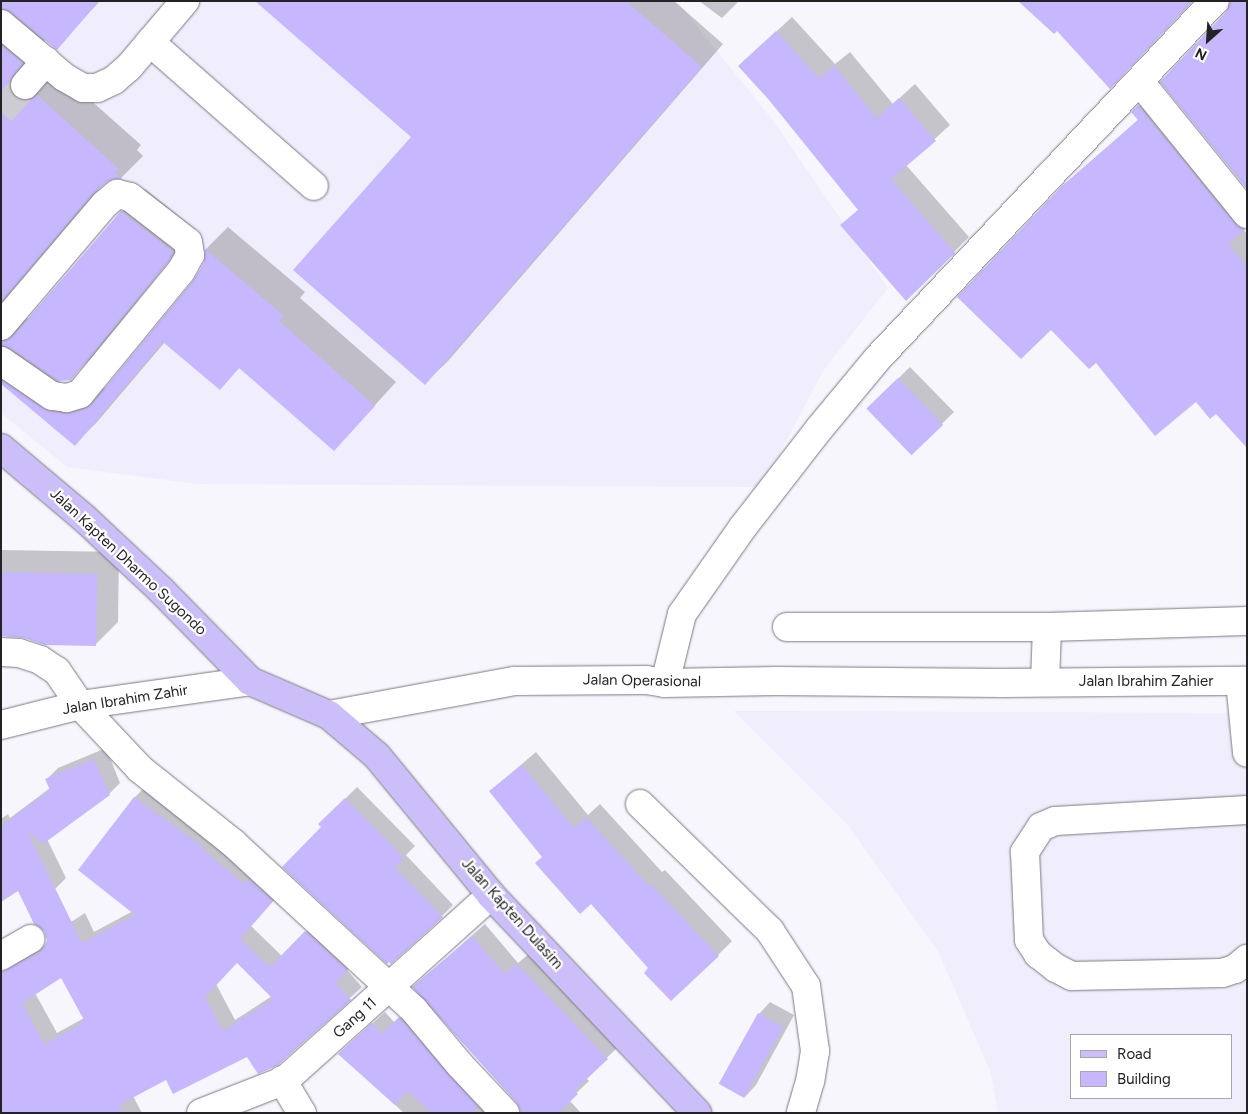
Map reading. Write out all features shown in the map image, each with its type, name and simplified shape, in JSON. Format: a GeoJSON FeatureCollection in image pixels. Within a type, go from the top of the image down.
{"type":"FeatureCollection","features":[{"type":"Feature","properties":{"kind":"main road","name":"Jalan Kapten Dharmo Sugondo"},"geometry":{"type":"LineString","coordinates":[[1,448],[83,517],[161,590],[250,681]]}},
{"type":"Feature","properties":{"kind":"main road"},"geometry":{"type":"LineString","coordinates":[[250,681],[329,715]]}},
{"type":"Feature","properties":{"kind":"main road","name":"Jalan Kapten Dulasim"},"geometry":{"type":"LineString","coordinates":[[329,715],[377,756],[491,895],[697,1113]]}},
{"type":"Feature","properties":{"kind":"street"},"geometry":{"type":"LineString","coordinates":[[1,24],[64,77],[83,88],[97,88],[114,80],[129,67],[185,1]]}},
{"type":"Feature","properties":{"kind":"street"},"geometry":{"type":"LineString","coordinates":[[665,683],[682,614],[743,527],[819,429],[878,358],[1216,1]]}},
{"type":"Feature","properties":{"kind":"street"},"geometry":{"type":"LineString","coordinates":[[150,42],[314,186]]}},
{"type":"Feature","properties":{"kind":"street"},"geometry":{"type":"LineString","coordinates":[[25,85],[46,61]]}},
{"type":"Feature","properties":{"kind":"street"},"geometry":{"type":"LineString","coordinates":[[1140,82],[1247,214]]}},
{"type":"Feature","properties":{"kind":"street"},"geometry":{"type":"LineString","coordinates":[[1,326],[105,204],[117,194],[130,197],[188,242],[190,254],[177,277],[80,394],[67,398],[52,396],[1,361]]}},
{"type":"Feature","properties":{"kind":"street"},"geometry":{"type":"LineString","coordinates":[[787,627],[1047,627],[1247,622]]}},
{"type":"Feature","properties":{"kind":"street"},"geometry":{"type":"LineString","coordinates":[[1045,682],[1047,627]]}},
{"type":"Feature","properties":{"kind":"street"},"geometry":{"type":"LineString","coordinates":[[1,652],[19,653],[40,660],[57,671],[80,706],[140,768],[233,842],[414,1010],[460,1065],[505,1113]]}},
{"type":"Feature","properties":{"kind":"street","name":"Jalan Operasional"},"geometry":{"type":"LineString","coordinates":[[329,715],[515,681],[646,680],[665,683],[776,681],[1045,682]]}},
{"type":"Feature","properties":{"kind":"street","name":"Jalan Ibrahim Zahir"},"geometry":{"type":"LineString","coordinates":[[1,725],[80,706],[250,681]]}},
{"type":"Feature","properties":{"kind":"street"},"geometry":{"type":"LineString","coordinates":[[1244,681],[1247,753]]}},
{"type":"Feature","properties":{"kind":"street","name":"Jalan Ibrahim Zahier"},"geometry":{"type":"LineString","coordinates":[[1045,682],[1244,681]]}},
{"type":"Feature","properties":{"kind":"street"},"geometry":{"type":"LineString","coordinates":[[640,804],[770,931],[806,986],[815,1051],[810,1081],[801,1113]]}},
{"type":"Feature","properties":{"kind":"street"},"geometry":{"type":"LineString","coordinates":[[1247,810],[1055,821],[1041,826],[1025,852],[1029,940],[1038,954],[1056,968],[1072,976],[1222,973],[1235,969],[1247,960]]}},
{"type":"Feature","properties":{"kind":"street","name":"Gang 11"},"geometry":{"type":"LineString","coordinates":[[201,1113],[282,1080],[330,1041],[491,895]]}},
{"type":"Feature","properties":{"kind":"street"},"geometry":{"type":"LineString","coordinates":[[1,956],[31,939]]}},
{"type":"Feature","properties":{"kind":"street"},"geometry":{"type":"LineString","coordinates":[[282,1080],[302,1113]]}},
{"type":"Feature","properties":{"kind":"shaded area"},"geometry":{"type":"Polygon","coordinates":[[[1,1],[677,1],[774,122],[888,288],[823,371],[762,487],[198,484],[67,467],[1,413],[1,1]]]}},
{"type":"Feature","properties":{"kind":"shaded area"},"geometry":{"type":"Polygon","coordinates":[[[734,711],[1247,713],[1247,1113],[998,1113],[991,1073],[938,951],[847,824],[734,711]]]}},
{"type":"Feature","properties":{"kind":"building"},"geometry":{"type":"Polygon","coordinates":[[[1,1],[99,1],[57,50],[11,12],[1,9],[1,1]]]}},
{"type":"Feature","properties":{"kind":"building"},"geometry":{"type":"Polygon","coordinates":[[[255,1],[626,1],[702,67],[425,385],[293,270],[411,137],[255,1]]]}},
{"type":"Feature","properties":{"kind":"building"},"geometry":{"type":"Polygon","coordinates":[[[1018,1],[1193,1],[1110,89],[1057,31],[1054,34],[1018,1]]]}},
{"type":"Feature","properties":{"kind":"building"},"geometry":{"type":"Polygon","coordinates":[[[1230,1],[1247,1],[1247,189],[1160,82],[1226,12],[1230,1]]]}},
{"type":"Feature","properties":{"kind":"building"},"geometry":{"type":"Polygon","coordinates":[[[776,31],[819,78],[834,66],[877,118],[899,98],[936,141],[891,179],[955,253],[906,301],[840,225],[858,210],[769,100],[738,66],[776,31]]]}},
{"type":"Feature","properties":{"kind":"building"},"geometry":{"type":"Polygon","coordinates":[[[1,45],[23,63],[10,82],[10,90],[14,96],[22,100],[30,100],[37,95],[119,169],[115,173],[122,179],[114,179],[107,182],[93,194],[1,302],[1,45]]]}},
{"type":"Feature","properties":{"kind":"building"},"geometry":{"type":"Polygon","coordinates":[[[1138,105],[1235,224],[1245,229],[1228,244],[1247,266],[1247,448],[1216,414],[1210,419],[1196,402],[1155,436],[1096,363],[1089,369],[1051,330],[1021,359],[957,297],[1062,186],[1138,120],[1131,112],[1138,105]]]}},
{"type":"Feature","properties":{"kind":"building"},"geometry":{"type":"Polygon","coordinates":[[[121,211],[174,252],[168,262],[71,380],[58,381],[10,348],[1,346],[1,341],[13,336],[121,211]]]}},
{"type":"Feature","properties":{"kind":"building"},"geometry":{"type":"Polygon","coordinates":[[[205,249],[284,316],[279,321],[375,406],[334,451],[239,368],[220,390],[163,342],[75,446],[1,384],[1,380],[50,411],[65,414],[85,409],[92,404],[193,281],[204,263],[205,249]]]}},
{"type":"Feature","properties":{"kind":"building"},"geometry":{"type":"Polygon","coordinates":[[[898,378],[943,425],[912,455],[866,409],[898,378]]]}},
{"type":"Feature","properties":{"kind":"building"},"geometry":{"type":"Polygon","coordinates":[[[1,572],[97,574],[96,646],[45,645],[24,638],[1,636],[1,572]]]}},
{"type":"Feature","properties":{"kind":"building"},"geometry":{"type":"Polygon","coordinates":[[[94,759],[110,795],[43,844],[27,831],[82,943],[135,915],[78,870],[134,797],[202,846],[201,848],[244,884],[248,879],[273,901],[240,939],[270,967],[305,931],[348,970],[336,983],[351,1000],[278,1065],[258,1074],[247,1057],[173,1094],[166,1080],[119,1105],[124,1113],[1,1113],[1,972],[39,953],[47,940],[44,931],[34,924],[18,891],[1,902],[1,826],[50,790],[45,779],[94,759]],[[237,963],[205,997],[223,1031],[273,999],[237,963]],[[61,978],[22,1003],[44,1044],[81,1024],[79,1022],[84,1020],[61,978]]]}},
{"type":"Feature","properties":{"kind":"building"},"geometry":{"type":"Polygon","coordinates":[[[522,765],[574,828],[586,817],[648,885],[650,883],[719,956],[671,1001],[644,973],[648,968],[591,904],[580,914],[535,863],[542,857],[489,791],[522,765]]]}},
{"type":"Feature","properties":{"kind":"building"},"geometry":{"type":"Polygon","coordinates":[[[345,798],[404,858],[395,868],[443,917],[391,964],[389,962],[387,964],[282,867],[321,827],[318,824],[345,798]]]}},
{"type":"Feature","properties":{"kind":"building"},"geometry":{"type":"Polygon","coordinates":[[[472,936],[505,974],[517,964],[608,1059],[574,1091],[578,1094],[558,1113],[522,1113],[516,1102],[412,987],[472,936]]]}},
{"type":"Feature","properties":{"kind":"building"},"geometry":{"type":"Polygon","coordinates":[[[758,1013],[783,1027],[744,1098],[719,1084],[758,1013]]]}},
{"type":"Feature","properties":{"kind":"building"},"geometry":{"type":"Polygon","coordinates":[[[399,1017],[478,1107],[473,1113],[431,1113],[408,1091],[395,1105],[338,1054],[372,1023],[382,1034],[399,1017]]]}},
{"type":"Feature","properties":{"kind":"tunnel"},"geometry":{"type":"LineString","coordinates":[[1,112],[25,85]]}}]}
